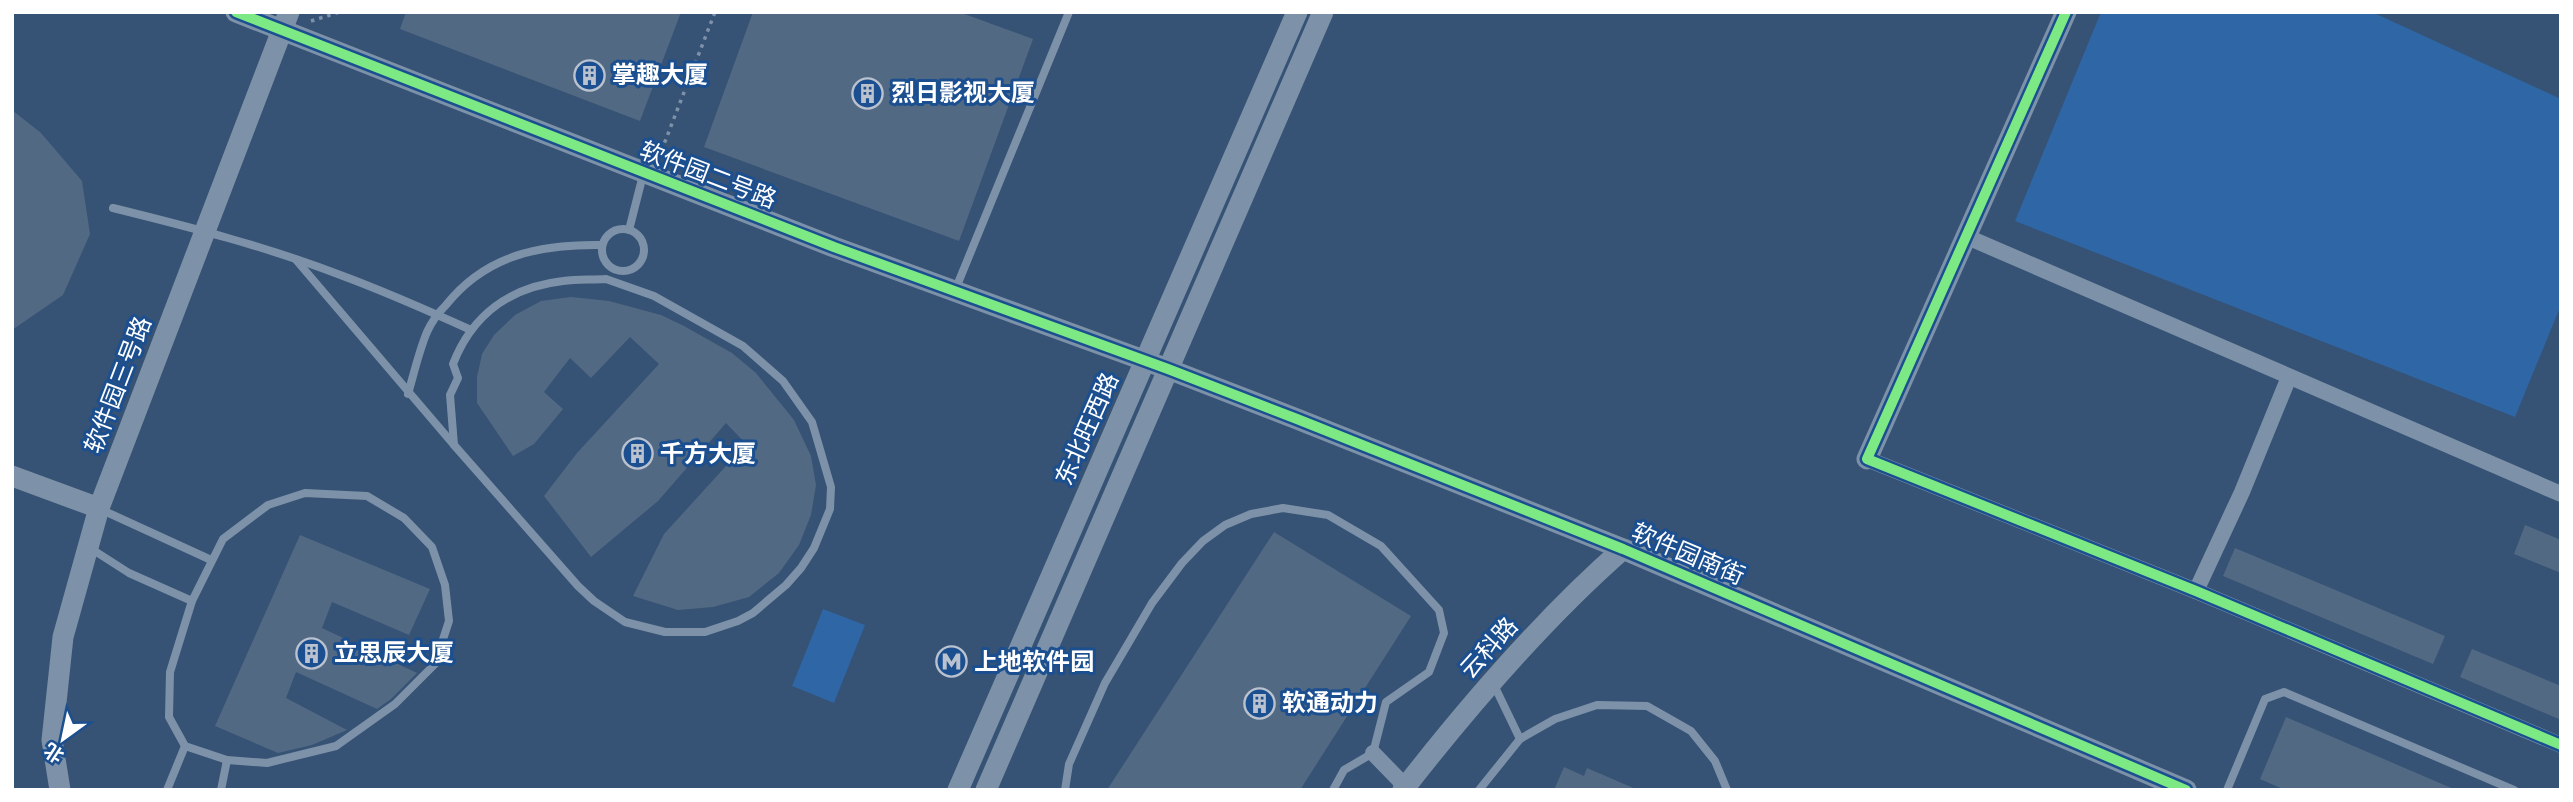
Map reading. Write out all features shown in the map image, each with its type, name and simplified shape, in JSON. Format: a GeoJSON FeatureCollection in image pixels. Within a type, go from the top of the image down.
{"type":"FeatureCollection","features":[{"type":"Feature","properties":{"kind":"street","name":"软件园二号路"},"geometry":{"type":"LineString","coordinates":[[236,12],[286,21],[644,172],[834,247],[1168,369]]}},
{"type":"Feature","properties":{"kind":"street","name":"东北旺西路"},"geometry":{"type":"LineString","coordinates":[[958,790],[1297,12]]}},
{"type":"Feature","properties":{"kind":"street","name":"东北旺西路"},"geometry":{"type":"LineString","coordinates":[[986,790],[1323,12]]}},
{"type":"Feature","properties":{"kind":"street"},"geometry":{"type":"LineString","coordinates":[[2066,12],[1867,459],[2196,591],[2561,746]]}},
{"type":"Feature","properties":{"kind":"street","name":"软件园三号路"},"geometry":{"type":"LineString","coordinates":[[60,790],[52,740],[63,637],[99,508],[286,21]]}},
{"type":"Feature","properties":{"kind":"street"},"geometry":{"type":"LineString","coordinates":[[1965,236],[2561,494]]}},
{"type":"Feature","properties":{"kind":"street","name":"软件园南街"},"geometry":{"type":"LineString","coordinates":[[1168,369],[1623,549],[2186,790]]}},
{"type":"Feature","properties":{"kind":"street"},"geometry":{"type":"LineString","coordinates":[[2196,591],[2242,492],[2290,377]]}},
{"type":"Feature","properties":{"kind":"street"},"geometry":{"type":"LineString","coordinates":[[12,476],[99,508]]}},
{"type":"Feature","properties":{"kind":"street","name":"云科路"},"geometry":{"type":"LineString","coordinates":[[1405,788],[1493,682],[1584,583],[1623,549]]}},
{"type":"Feature","properties":{"kind":"street"},"geometry":{"type":"LineString","coordinates":[[1373,753],[1405,788]]}},
{"type":"Feature","properties":{"kind":"lane"},"geometry":{"type":"LineString","coordinates":[[954,291],[1069,12]]}},
{"type":"Feature","properties":{"kind":"lane"},"geometry":{"type":"LineString","coordinates":[[629,230],[644,172]]}},
{"type":"Feature","properties":{"kind":"lane"},"geometry":{"type":"LineString","coordinates":[[113,208],[205,231],[342,275],[471,330]]}},
{"type":"Feature","properties":{"kind":"lane"},"geometry":{"type":"LineString","coordinates":[[615,230],[629,230],[635,233],[643,245],[642,259],[631,269],[611,268],[603,258],[602,245],[615,230]]}},
{"type":"Feature","properties":{"kind":"lane"},"geometry":{"type":"LineString","coordinates":[[408,394],[428,330],[437,314],[463,284],[505,260],[542,249],[602,245]]}},
{"type":"Feature","properties":{"kind":"lane"},"geometry":{"type":"LineString","coordinates":[[295,259],[408,394],[578,586],[594,601],[625,622],[665,632],[705,632],[753,613],[786,585],[814,548],[830,509],[831,487],[812,422],[783,381],[743,346],[654,296],[606,279],[563,281],[517,292],[483,315],[463,340],[453,364],[458,378],[450,395],[454,445]]}},
{"type":"Feature","properties":{"kind":"lane"},"geometry":{"type":"LineString","coordinates":[[616,283],[617,270]]}},
{"type":"Feature","properties":{"kind":"lane"},"geometry":{"type":"LineString","coordinates":[[305,493],[367,496],[404,518],[432,547],[445,584],[449,621],[435,664],[395,704],[335,746],[267,763],[227,760],[185,746],[169,717],[170,672],[192,601],[223,539],[268,505],[305,493]]}},
{"type":"Feature","properties":{"kind":"lane"},"geometry":{"type":"LineString","coordinates":[[99,508],[209,558]]}},
{"type":"Feature","properties":{"kind":"lane"},"geometry":{"type":"LineString","coordinates":[[1065,790],[1069,764],[1105,683],[1152,603],[1182,563],[1203,541],[1225,525],[1251,514],[1283,508],[1328,515],[1381,546],[1439,610],[1444,633],[1429,672],[1386,702],[1373,753],[1344,770],[1334,790]]}},
{"type":"Feature","properties":{"kind":"lane"},"geometry":{"type":"LineString","coordinates":[[88,547],[129,573],[192,601]]}},
{"type":"Feature","properties":{"kind":"lane"},"geometry":{"type":"LineString","coordinates":[[1493,682],[1520,739]]}},
{"type":"Feature","properties":{"kind":"lane"},"geometry":{"type":"LineString","coordinates":[[2227,790],[2265,699],[2284,692],[2514,790]]}},
{"type":"Feature","properties":{"kind":"lane"},"geometry":{"type":"LineString","coordinates":[[1479,790],[1520,739],[1555,719],[1597,705],[1647,706],[1690,731],[1715,761],[1727,790]]}},
{"type":"Feature","properties":{"kind":"lane"},"geometry":{"type":"LineString","coordinates":[[167,790],[185,746]]}},
{"type":"Feature","properties":{"kind":"lane"},"geometry":{"type":"LineString","coordinates":[[221,790],[227,760]]}},
{"type":"Feature","properties":{"kind":"path"},"geometry":{"type":"LineString","coordinates":[[644,172],[661,152],[715,12]]}},
{"type":"Feature","properties":{"kind":"shaded area"},"geometry":{"type":"Polygon","coordinates":[[[2101,12],[2372,12],[2561,99],[2561,305],[2515,417],[2015,221],[2101,12]]]}},
{"type":"Feature","properties":{"kind":"shaded area"},"geometry":{"type":"Polygon","coordinates":[[[823,609],[865,625],[834,703],[792,686],[823,609]]]}},
{"type":"Feature","properties":{"kind":"building","name":"掌趣大厦"},"geometry":{"type":"Polygon","coordinates":[[[406,12],[681,12],[640,121],[400,29],[406,12]]]}},
{"type":"Feature","properties":{"kind":"building","name":"烈日影视大厦"},"geometry":{"type":"Polygon","coordinates":[[[753,12],[959,12],[1033,39],[959,241],[704,147],[753,12]]]}},
{"type":"Feature","properties":{"kind":"building"},"geometry":{"type":"Polygon","coordinates":[[[12,110],[41,133],[82,181],[90,234],[63,295],[12,330],[12,110]]]}},
{"type":"Feature","properties":{"kind":"building","name":"千方大厦"},"geometry":{"type":"Polygon","coordinates":[[[571,297],[609,301],[661,315],[684,326],[732,353],[756,373],[794,420],[811,456],[816,485],[811,515],[799,545],[779,573],[749,597],[713,607],[678,610],[633,596],[664,534],[746,444],[726,423],[658,501],[591,557],[544,496],[577,453],[659,364],[630,337],[591,378],[570,358],[544,392],[563,409],[534,444],[513,456],[477,403],[477,377],[482,354],[494,335],[515,315],[541,301],[571,297]]]}},
{"type":"Feature","properties":{"kind":"building"},"geometry":{"type":"Polygon","coordinates":[[[2525,525],[2561,540],[2561,573],[2514,554],[2525,525]]]}},
{"type":"Feature","properties":{"kind":"building","name":"软通动力"},"geometry":{"type":"Polygon","coordinates":[[[1274,532],[1411,616],[1300,790],[1107,790],[1274,532]]]}},
{"type":"Feature","properties":{"kind":"building","name":"立思辰大厦"},"geometry":{"type":"Polygon","coordinates":[[[300,535],[430,589],[409,635],[332,602],[322,628],[417,673],[377,709],[296,672],[286,698],[347,730],[312,745],[278,753],[215,726],[300,535]]]}},
{"type":"Feature","properties":{"kind":"building"},"geometry":{"type":"Polygon","coordinates":[[[2235,548],[2445,636],[2433,664],[2223,576],[2235,548]]]}},
{"type":"Feature","properties":{"kind":"building"},"geometry":{"type":"Polygon","coordinates":[[[2472,649],[2561,686],[2561,720],[2460,677],[2472,649]]]}},
{"type":"Feature","properties":{"kind":"building"},"geometry":{"type":"Polygon","coordinates":[[[2286,717],[2456,790],[2285,790],[2260,779],[2286,717]]]}},
{"type":"Feature","properties":{"kind":"building"},"geometry":{"type":"Polygon","coordinates":[[[1564,767],[1584,776],[1587,768],[1638,790],[1554,790],[1564,767]]]}},
{"type":"Feature","properties":{"kind":"cycle path"},"geometry":{"type":"LineString","coordinates":[[236,12],[834,247],[1168,369],[1623,549],[2186,790]]}},
{"type":"Feature","properties":{"kind":"cycle path"},"geometry":{"type":"LineString","coordinates":[[2066,12],[1867,459],[2196,591],[2561,745]]}},
{"type":"Feature","properties":{"kind":"place","name":"掌趣大厦"},"geometry":{"type":"Point","coordinates":[589,75]}},
{"type":"Feature","properties":{"kind":"place","name":"烈日影视大厦"},"geometry":{"type":"Point","coordinates":[868,93]}},
{"type":"Feature","properties":{"kind":"place","name":"千方大厦"},"geometry":{"type":"Point","coordinates":[637,454]}},
{"type":"Feature","properties":{"kind":"place","name":"立思辰大厦"},"geometry":{"type":"Point","coordinates":[311,653]}},
{"type":"Feature","properties":{"kind":"place","name":"上地软件园"},"geometry":{"type":"Point","coordinates":[951,662]}},
{"type":"Feature","properties":{"kind":"place","name":"软通动力"},"geometry":{"type":"Point","coordinates":[1259,703]}}]}
